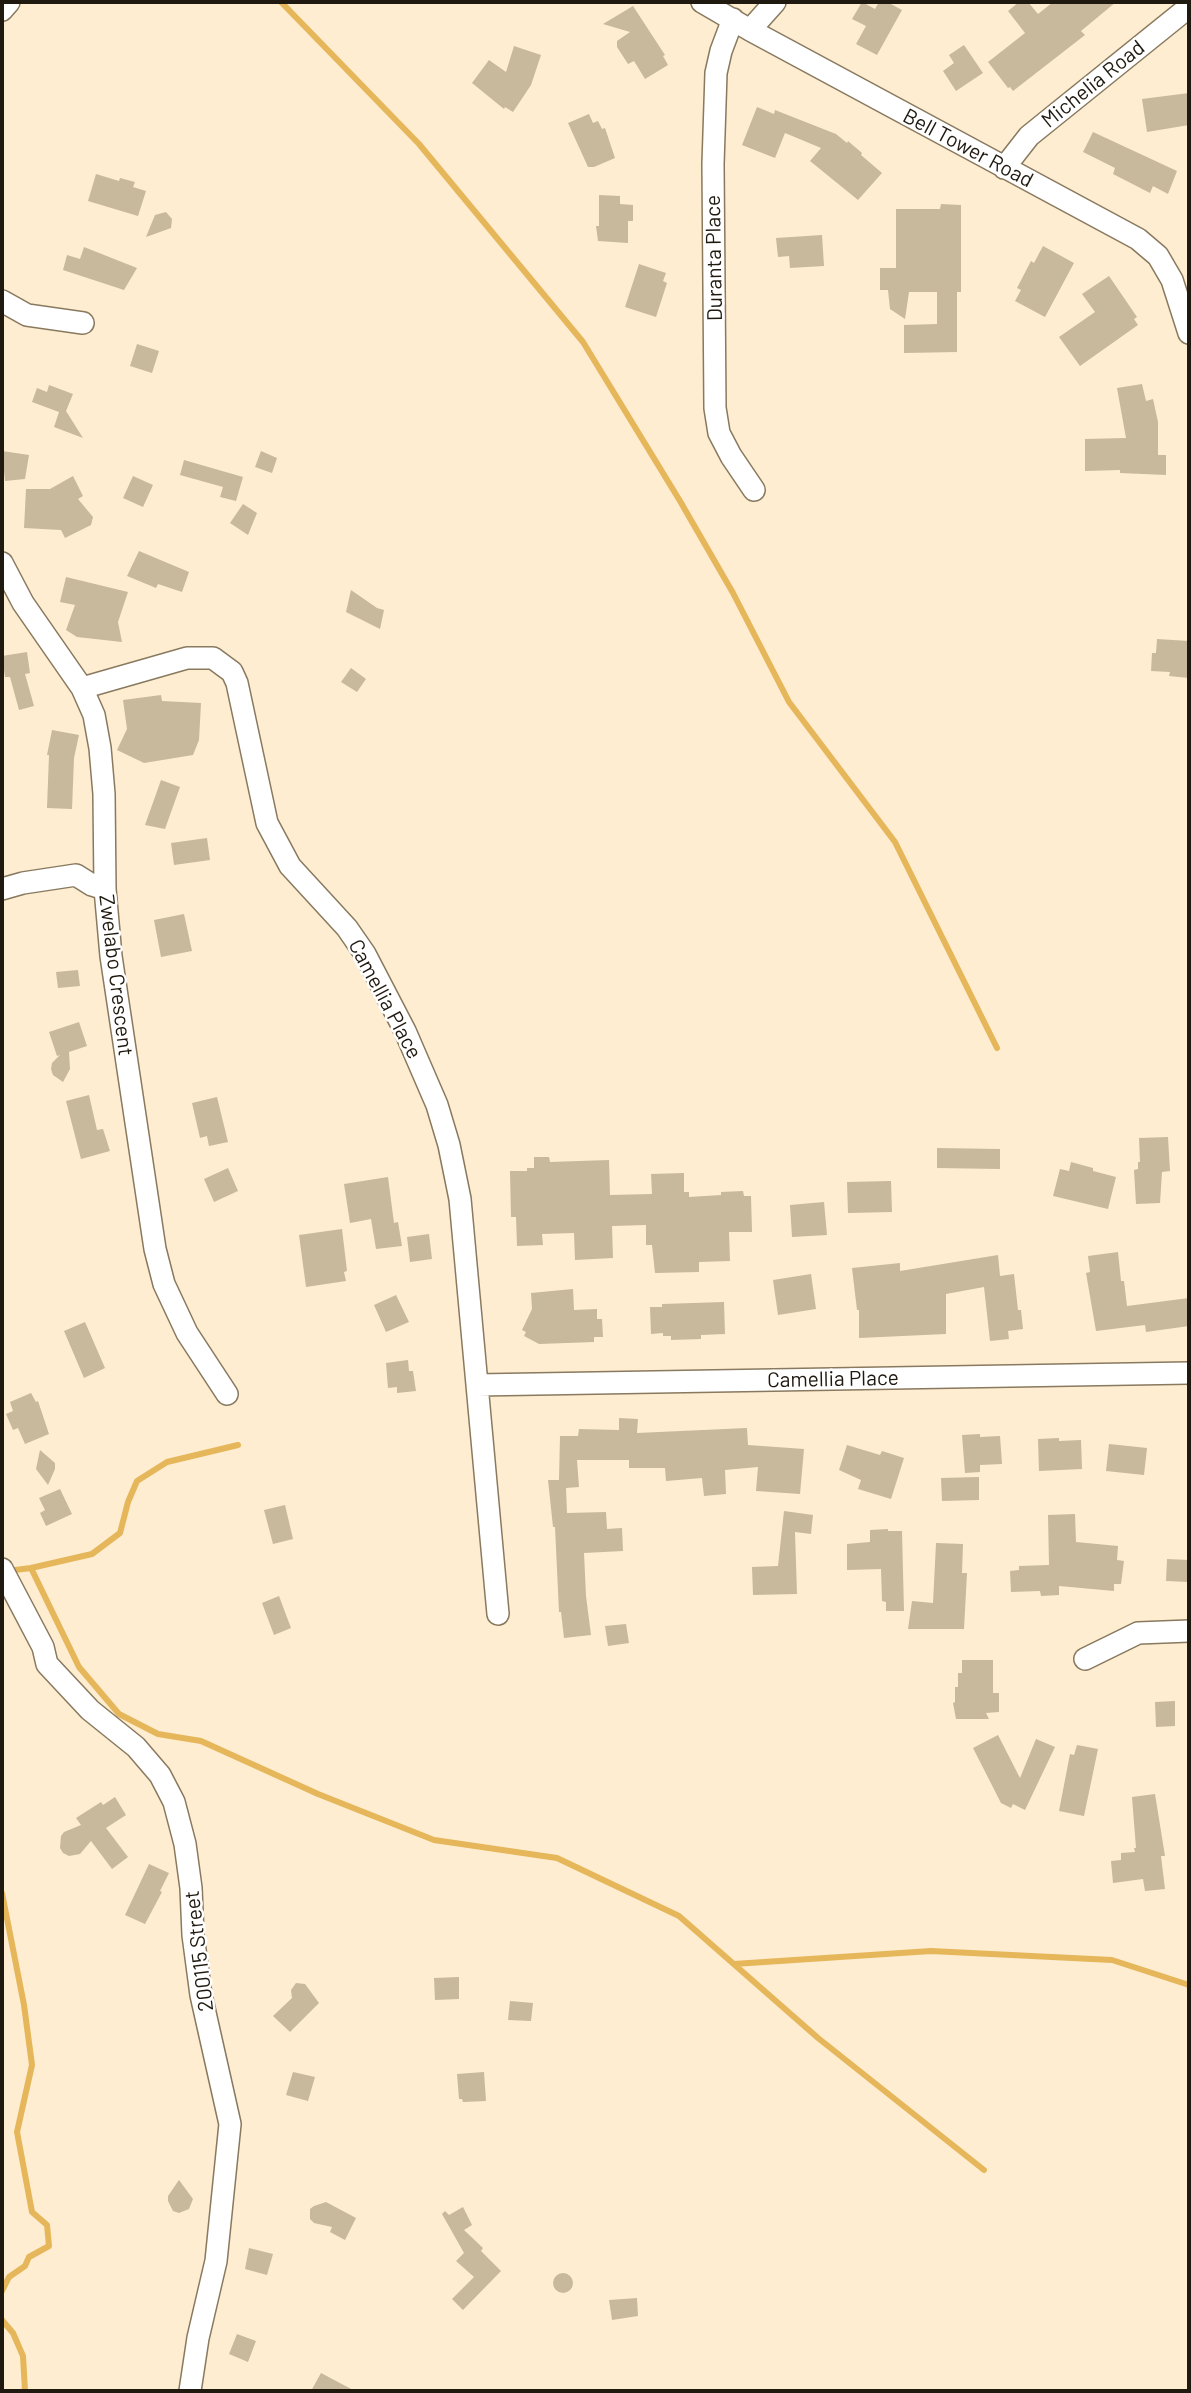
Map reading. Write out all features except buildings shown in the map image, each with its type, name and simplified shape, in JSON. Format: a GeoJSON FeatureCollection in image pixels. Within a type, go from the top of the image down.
{"type":"FeatureCollection","features":[{"type":"Feature","properties":{"kind":"street"},"geometry":{"type":"LineString","coordinates":[[2,10],[9,2]]}},
{"type":"Feature","properties":{"kind":"street","name":"Bell Tower Road"},"geometry":{"type":"LineString","coordinates":[[702,2],[1138,239],[1158,256],[1172,280],[1189,333]]}},
{"type":"Feature","properties":{"kind":"street"},"geometry":{"type":"LineString","coordinates":[[742,25],[775,2]]}},
{"type":"Feature","properties":{"kind":"street","name":"Michelia Road"},"geometry":{"type":"LineString","coordinates":[[1004,168],[1029,136],[1189,7]]}},
{"type":"Feature","properties":{"kind":"street","name":"Duranta Place"},"geometry":{"type":"LineString","coordinates":[[742,25],[721,51],[716,73],[713,164],[715,408],[719,433],[754,490]]}},
{"type":"Feature","properties":{"kind":"street"},"geometry":{"type":"LineString","coordinates":[[2,301],[12,304],[27,315],[83,323]]}},
{"type":"Feature","properties":{"kind":"street","name":"Zwelabo Crescent"},"geometry":{"type":"LineString","coordinates":[[2,563],[23,603],[82,688],[94,715],[104,794],[105,889],[111,956],[155,1249],[164,1284],[187,1334],[227,1394]]}},
{"type":"Feature","properties":{"kind":"street","name":"Camellia Place"},"geometry":{"type":"LineString","coordinates":[[82,688],[187,658],[213,658],[232,672],[237,683],[267,823],[290,866],[347,928],[365,954],[405,1031],[437,1105],[450,1145],[460,1199],[498,1614]]}},
{"type":"Feature","properties":{"kind":"street"},"geometry":{"type":"LineString","coordinates":[[2,889],[76,875],[105,889]]}},
{"type":"Feature","properties":{"kind":"street","name":"Camellia Place"},"geometry":{"type":"LineString","coordinates":[[477,1385],[1189,1373]]}},
{"type":"Feature","properties":{"kind":"street","name":"200115 Street"},"geometry":{"type":"LineString","coordinates":[[4,1574],[43,1647],[47,1664],[90,1710],[136,1747],[160,1775],[174,1802],[185,1844],[191,1888],[192,1935],[201,1995],[230,2124],[216,2261],[198,2338],[190,2391]]}},
{"type":"Feature","properties":{"kind":"street"},"geometry":{"type":"LineString","coordinates":[[1084,1659],[1138,1633],[1189,1631]]}},
{"type":"Feature","properties":{"kind":"waterway"},"geometry":{"type":"LineString","coordinates":[[281,2],[419,144],[583,342],[733,593],[789,702],[895,842],[997,1048]]}},
{"type":"Feature","properties":{"kind":"waterway"},"geometry":{"type":"LineString","coordinates":[[7,1571],[92,1554],[120,1533],[137,1481],[167,1462],[238,1445]]}},
{"type":"Feature","properties":{"kind":"waterway"},"geometry":{"type":"LineString","coordinates":[[31,1568],[79,1667],[119,1714],[158,1734],[201,1741],[318,1794],[434,1840],[557,1858],[679,1916],[818,2038],[984,2170]]}},
{"type":"Feature","properties":{"kind":"waterway"},"geometry":{"type":"LineString","coordinates":[[2,1893],[24,2005],[32,2065],[17,2132],[32,2212],[47,2225],[49,2246],[29,2257],[25,2266],[9,2277],[2,2291]]}},
{"type":"Feature","properties":{"kind":"waterway"},"geometry":{"type":"LineString","coordinates":[[734,1964],[931,1951],[1112,1960],[1189,1985]]}},
{"type":"Feature","properties":{"kind":"waterway"},"geometry":{"type":"LineString","coordinates":[[2,2320],[13,2333],[23,2356],[25,2391]]}}]}
